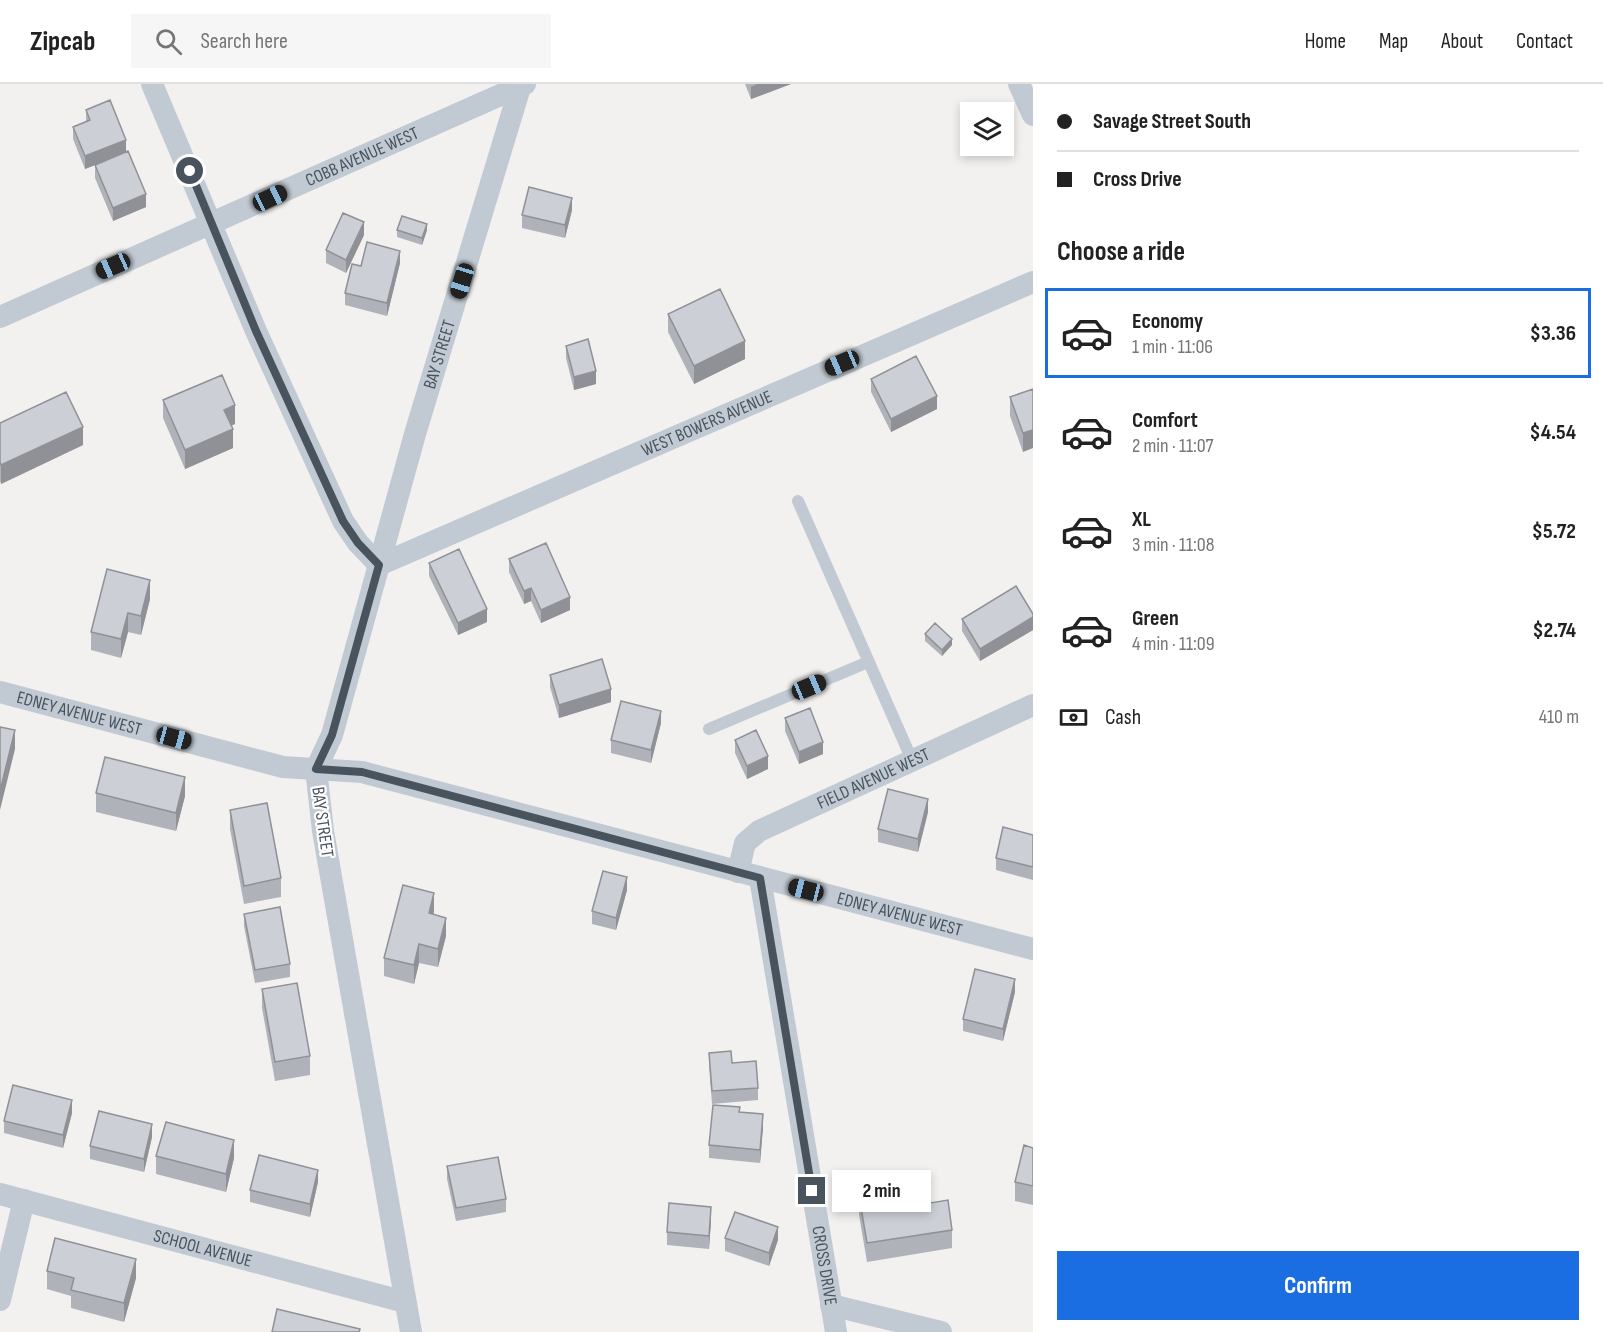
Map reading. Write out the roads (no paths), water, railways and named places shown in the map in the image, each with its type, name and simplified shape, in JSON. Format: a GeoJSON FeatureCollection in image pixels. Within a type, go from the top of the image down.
{"type":"FeatureCollection","features":[{"type":"Feature","properties":{"kind":"street"},"geometry":{"type":"LineString","coordinates":[[152,84],[256,331],[343,521],[358,543],[379,565]]}},
{"type":"Feature","properties":{"kind":"street"},"geometry":{"type":"LineString","coordinates":[[1019,84],[1033,115]]}},
{"type":"Feature","properties":{"kind":"street","name":"COBB AVENUE WEST"},"geometry":{"type":"LineString","coordinates":[[0,317],[212,225],[522,85]]}},
{"type":"Feature","properties":{"kind":"street","name":"BAY STREET"},"geometry":{"type":"LineString","coordinates":[[411,1332],[323,831],[316,769],[332,735],[415,434],[522,85]]}},
{"type":"Feature","properties":{"kind":"street","name":"WEST BOWERS AVENUE"},"geometry":{"type":"LineString","coordinates":[[379,565],[1033,282]]}},
{"type":"Feature","properties":{"kind":"street","name":"EDNEY AVENUE WEST"},"geometry":{"type":"LineString","coordinates":[[0,692],[283,766],[362,772],[1033,949]]}},
{"type":"Feature","properties":{"kind":"street","name":"FIELD AVENUE WEST"},"geometry":{"type":"LineString","coordinates":[[738,872],[745,843],[759,831],[1033,705]]}},
{"type":"Feature","properties":{"kind":"street","name":"CROSS DRIVE"},"geometry":{"type":"LineString","coordinates":[[760,878],[836,1332]]}},
{"type":"Feature","properties":{"kind":"street","name":"SCHOOL AVENUE"},"geometry":{"type":"LineString","coordinates":[[0,1194],[405,1302]]}},
{"type":"Feature","properties":{"kind":"street"},"geometry":{"type":"LineString","coordinates":[[0,1300],[24,1200]]}},
{"type":"Feature","properties":{"kind":"street"},"geometry":{"type":"LineString","coordinates":[[831,1305],[941,1332]]}},
{"type":"Feature","properties":{"kind":"lane"},"geometry":{"type":"LineString","coordinates":[[798,501],[912,760]]}},
{"type":"Feature","properties":{"kind":"lane"},"geometry":{"type":"LineString","coordinates":[[709,729],[868,662]]}}]}
